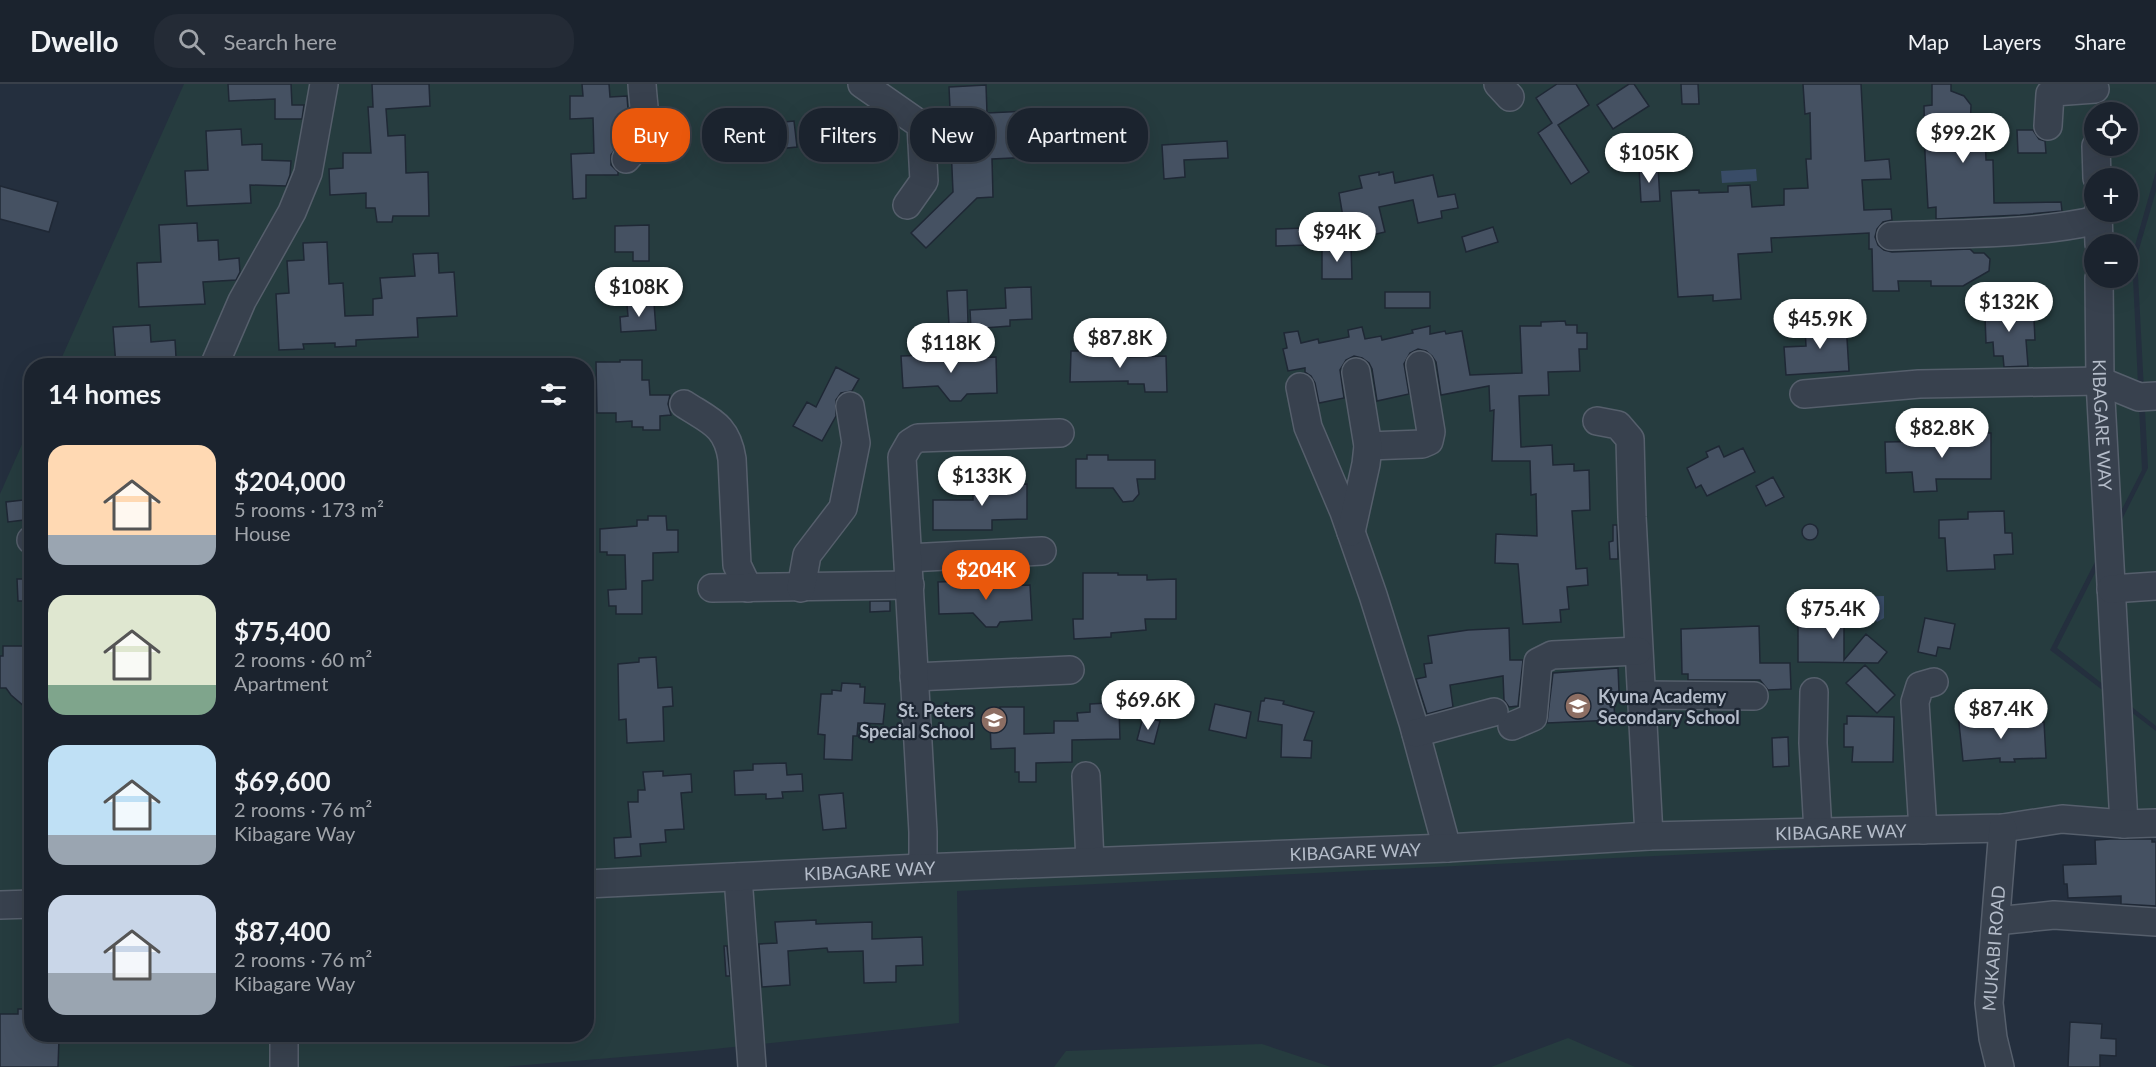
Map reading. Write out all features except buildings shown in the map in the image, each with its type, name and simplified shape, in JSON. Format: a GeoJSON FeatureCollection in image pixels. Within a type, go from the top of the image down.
{"type":"FeatureCollection","features":[{"type":"Feature","properties":{"kind":"street"},"geometry":{"type":"LineString","coordinates":[[217,358],[242,301],[292,212],[308,172],[324,84]]}},
{"type":"Feature","properties":{"kind":"street"},"geometry":{"type":"LineString","coordinates":[[642,84],[644,108]]}},
{"type":"Feature","properties":{"kind":"street"},"geometry":{"type":"LineString","coordinates":[[862,84],[921,125],[924,181],[907,205]]}},
{"type":"Feature","properties":{"kind":"street"},"geometry":{"type":"LineString","coordinates":[[2048,126],[2050,94],[2054,92],[2095,95]]}},
{"type":"Feature","properties":{"kind":"street"},"geometry":{"type":"LineString","coordinates":[[1891,236],[2004,232],[2098,225]]}},
{"type":"Feature","properties":{"kind":"street","name":"KIBAGARE WAY"},"geometry":{"type":"LineString","coordinates":[[2099,288],[2100,381],[2124,824]]}},
{"type":"Feature","properties":{"kind":"street"},"geometry":{"type":"LineString","coordinates":[[1368,446],[1422,444],[1429,441],[1431,432],[1420,365]]}},
{"type":"Feature","properties":{"kind":"street"},"geometry":{"type":"LineString","coordinates":[[1352,532],[1368,446],[1356,372]]}},
{"type":"Feature","properties":{"kind":"street"},"geometry":{"type":"LineString","coordinates":[[1804,394],[1919,384],[2100,381],[2139,397],[2156,396]]}},
{"type":"Feature","properties":{"kind":"street"},"geometry":{"type":"LineString","coordinates":[[1300,387],[1308,427],[1352,532],[1416,733],[1447,848]]}},
{"type":"Feature","properties":{"kind":"street"},"geometry":{"type":"LineString","coordinates":[[684,404],[725,433],[730,443],[737,565],[748,588]]}},
{"type":"Feature","properties":{"kind":"street"},"geometry":{"type":"LineString","coordinates":[[801,588],[807,555],[843,508],[856,443],[850,406]]}},
{"type":"Feature","properties":{"kind":"street"},"geometry":{"type":"LineString","coordinates":[[1597,421],[1618,425],[1630,440],[1648,836]]}},
{"type":"Feature","properties":{"kind":"street"},"geometry":{"type":"LineString","coordinates":[[921,868],[923,831],[902,457],[910,443],[918,438],[931,436],[1060,433]]}},
{"type":"Feature","properties":{"kind":"street"},"geometry":{"type":"LineString","coordinates":[[908,558],[1042,551]]}},
{"type":"Feature","properties":{"kind":"street"},"geometry":{"type":"LineString","coordinates":[[712,588],[910,585]]}},
{"type":"Feature","properties":{"kind":"street"},"geometry":{"type":"LineString","coordinates":[[2111,588],[2156,586]]}},
{"type":"Feature","properties":{"kind":"street"},"geometry":{"type":"LineString","coordinates":[[1416,733],[1503,719],[1533,717],[1538,662],[1552,655],[1638,651]]}},
{"type":"Feature","properties":{"kind":"street"},"geometry":{"type":"LineString","coordinates":[[914,677],[1070,670]]}},
{"type":"Feature","properties":{"kind":"street"},"geometry":{"type":"LineString","coordinates":[[1923,830],[1915,702],[1920,686],[1934,682]]}},
{"type":"Feature","properties":{"kind":"street"},"geometry":{"type":"LineString","coordinates":[[1814,692],[1818,832]]}},
{"type":"Feature","properties":{"kind":"street"},"geometry":{"type":"LineString","coordinates":[[1641,695],[1754,696]]}},
{"type":"Feature","properties":{"kind":"street"},"geometry":{"type":"LineString","coordinates":[[1086,776],[1090,861]]}},
{"type":"Feature","properties":{"kind":"street","name":"KIBAGARE WAY"},"geometry":{"type":"LineString","coordinates":[[594,884],[921,868],[1447,848],[1648,836],[2004,828],[2062,819],[2124,824],[2156,823]]}},
{"type":"Feature","properties":{"kind":"street","name":"MUKABI ROAD"},"geometry":{"type":"LineString","coordinates":[[2000,1067],[1992,1038],[1989,1003],[2004,828]]}},
{"type":"Feature","properties":{"kind":"street"},"geometry":{"type":"LineString","coordinates":[[738,877],[752,1067]]}},
{"type":"Feature","properties":{"kind":"street"},"geometry":{"type":"LineString","coordinates":[[0,905],[24,904]]}},
{"type":"Feature","properties":{"kind":"street"},"geometry":{"type":"LineString","coordinates":[[1996,921],[2054,915],[2156,922]]}},
{"type":"Feature","properties":{"kind":"street"},"geometry":{"type":"LineString","coordinates":[[284,1042],[284,1067]]}},
{"type":"Feature","properties":{"kind":"green space"},"geometry":{"type":"Polygon","coordinates":[[[184,84],[2156,84],[2156,171],[2138,235],[2084,234],[2084,288],[2133,288],[2142,470],[2050,650],[2156,731],[2156,827],[1993,839],[957,891],[959,1023],[695,1051],[503,1067],[0,1067],[0,494],[24,440],[24,1042],[594,1042],[594,358],[62,358],[184,84]]]}},
{"type":"Feature","properties":{"kind":"green space"},"geometry":{"type":"Polygon","coordinates":[[[2156,191],[2156,726],[2057,648],[2148,468],[2138,253],[2156,191]]]}},
{"type":"Feature","properties":{"kind":"green space"},"geometry":{"type":"Polygon","coordinates":[[[1568,1038],[1635,1067],[1491,1067],[1568,1038]]]}},
{"type":"Feature","properties":{"kind":"green space"},"geometry":{"type":"Polygon","coordinates":[[[1262,1044],[1331,1067],[1054,1067],[1066,1051],[1262,1044]]]}},
{"type":"Feature","properties":{"kind":"water"},"geometry":{"type":"Polygon","coordinates":[[[1756,169],[1757,181],[1722,183],[1721,171],[1756,169]]]}},
{"type":"Feature","properties":{"kind":"water"},"geometry":{"type":"Polygon","coordinates":[[[1884,596],[1884,618],[1877,622],[1861,605],[1856,607],[1855,614],[1850,615],[1848,597],[1884,596]]]}},
{"type":"Feature","properties":{"kind":"place","name":"Kyuna Academy Secondary School"},"geometry":{"type":"Point","coordinates":[1578,706]}},
{"type":"Feature","properties":{"kind":"place","name":"St. Peters Special School"},"geometry":{"type":"Point","coordinates":[994,720]}}]}
